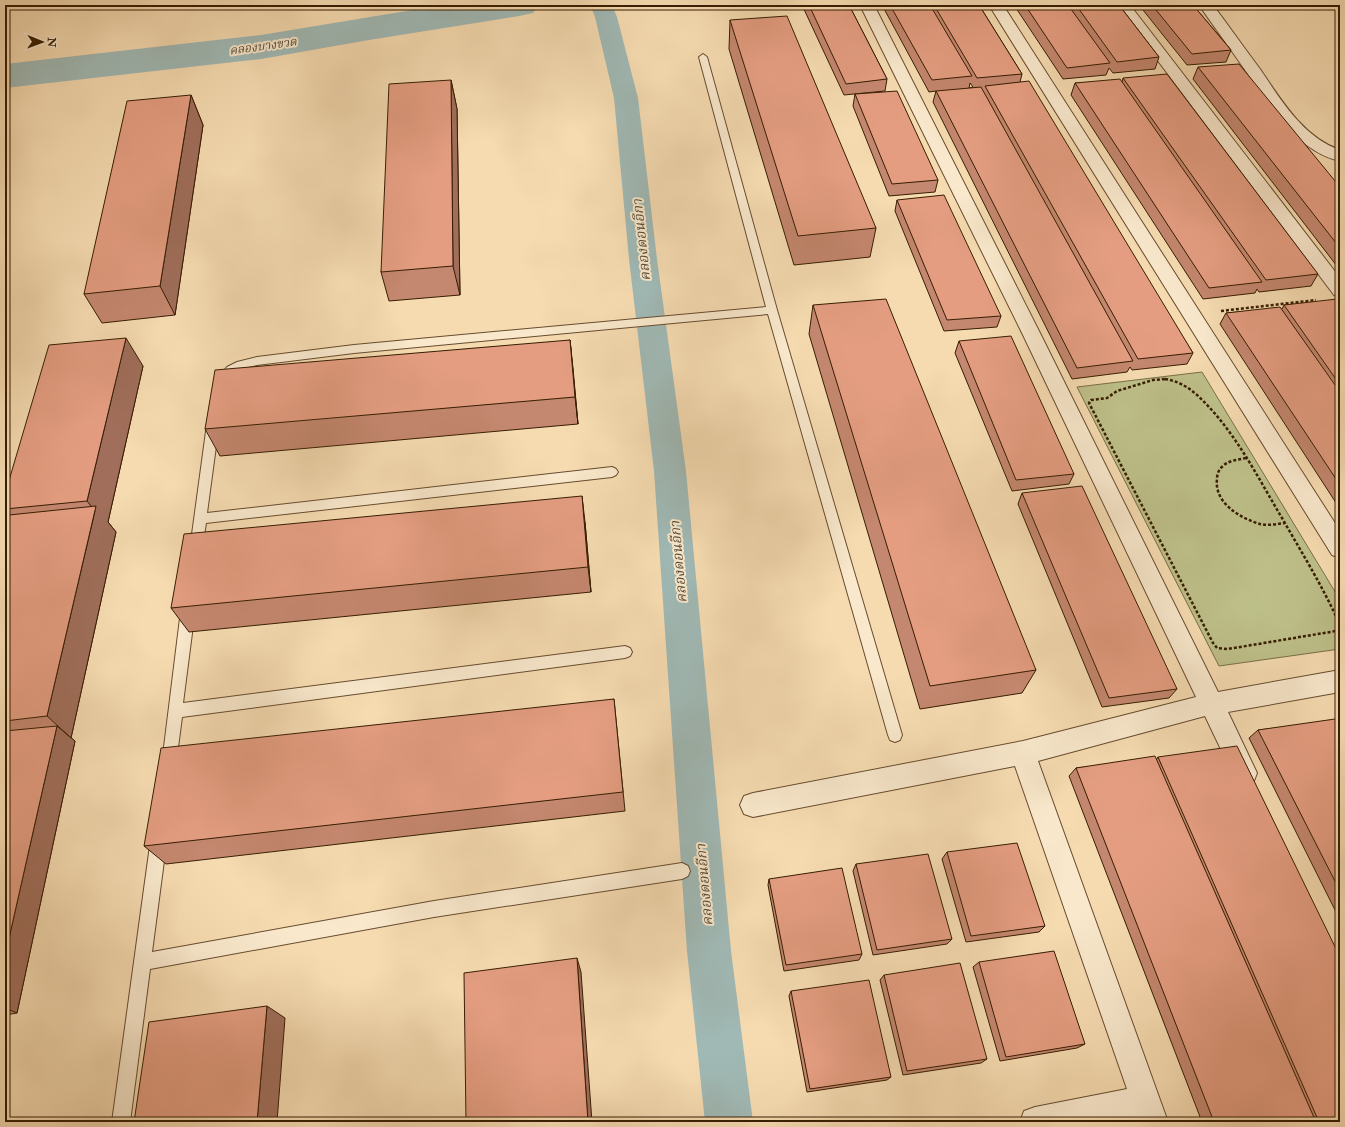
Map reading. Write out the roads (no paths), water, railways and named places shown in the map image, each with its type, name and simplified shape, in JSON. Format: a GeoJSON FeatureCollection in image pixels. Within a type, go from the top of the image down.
{"type":"FeatureCollection","features":[{"type":"Feature","properties":{"kind":"street"},"geometry":{"type":"LineString","coordinates":[[867,5],[1033,337],[1253,789]]}},
{"type":"Feature","properties":{"kind":"street"},"geometry":{"type":"LineString","coordinates":[[996,5],[1340,549]]}},
{"type":"Feature","properties":{"kind":"street"},"geometry":{"type":"LineString","coordinates":[[1123,5],[1340,291]]}},
{"type":"Feature","properties":{"kind":"street"},"geometry":{"type":"LineString","coordinates":[[1206,5],[1284,114],[1305,136],[1324,150],[1340,156]]}},
{"type":"Feature","properties":{"kind":"street"},"geometry":{"type":"LineString","coordinates":[[753,805],[1023,753],[1211,704],[1340,681]]}},
{"type":"Feature","properties":{"kind":"street"},"geometry":{"type":"LineString","coordinates":[[1023,753],[1150,1111],[1035,1122]]}},
{"type":"Feature","properties":{"kind":"lane"},"geometry":{"type":"LineString","coordinates":[[702,57],[772,310],[895,735]]}},
{"type":"Feature","properties":{"kind":"lane"},"geometry":{"type":"LineString","coordinates":[[218,393],[219,385],[231,370],[241,365],[257,361],[354,349],[772,310]]}},
{"type":"Feature","properties":{"kind":"lane"},"geometry":{"type":"LineString","coordinates":[[194,566],[199,519],[216,409]]}},
{"type":"Feature","properties":{"kind":"lane"},"geometry":{"type":"LineString","coordinates":[[199,519],[612,472]]}},
{"type":"Feature","properties":{"kind":"lane"},"geometry":{"type":"LineString","coordinates":[[167,774],[190,596]]}},
{"type":"Feature","properties":{"kind":"lane"},"geometry":{"type":"LineString","coordinates":[[175,711],[625,652]]}},
{"type":"Feature","properties":{"kind":"lane"},"geometry":{"type":"LineString","coordinates":[[121,1122],[161,821]]}},
{"type":"Feature","properties":{"kind":"lane"},"geometry":{"type":"LineString","coordinates":[[143,962],[434,909],[682,871]]}},
{"type":"Feature","properties":{"kind":"waterway","name":"คลองบางขวด"},"geometry":{"type":"LineString","coordinates":[[5,76],[261,47],[369,28],[519,5]]}},
{"type":"Feature","properties":{"kind":"waterway","name":"คลองดอนอีกา"},"geometry":{"type":"LineString","coordinates":[[601,5],[606,17],[626,98],[643,259],[670,471],[709,951],[729,1122]]}}]}
